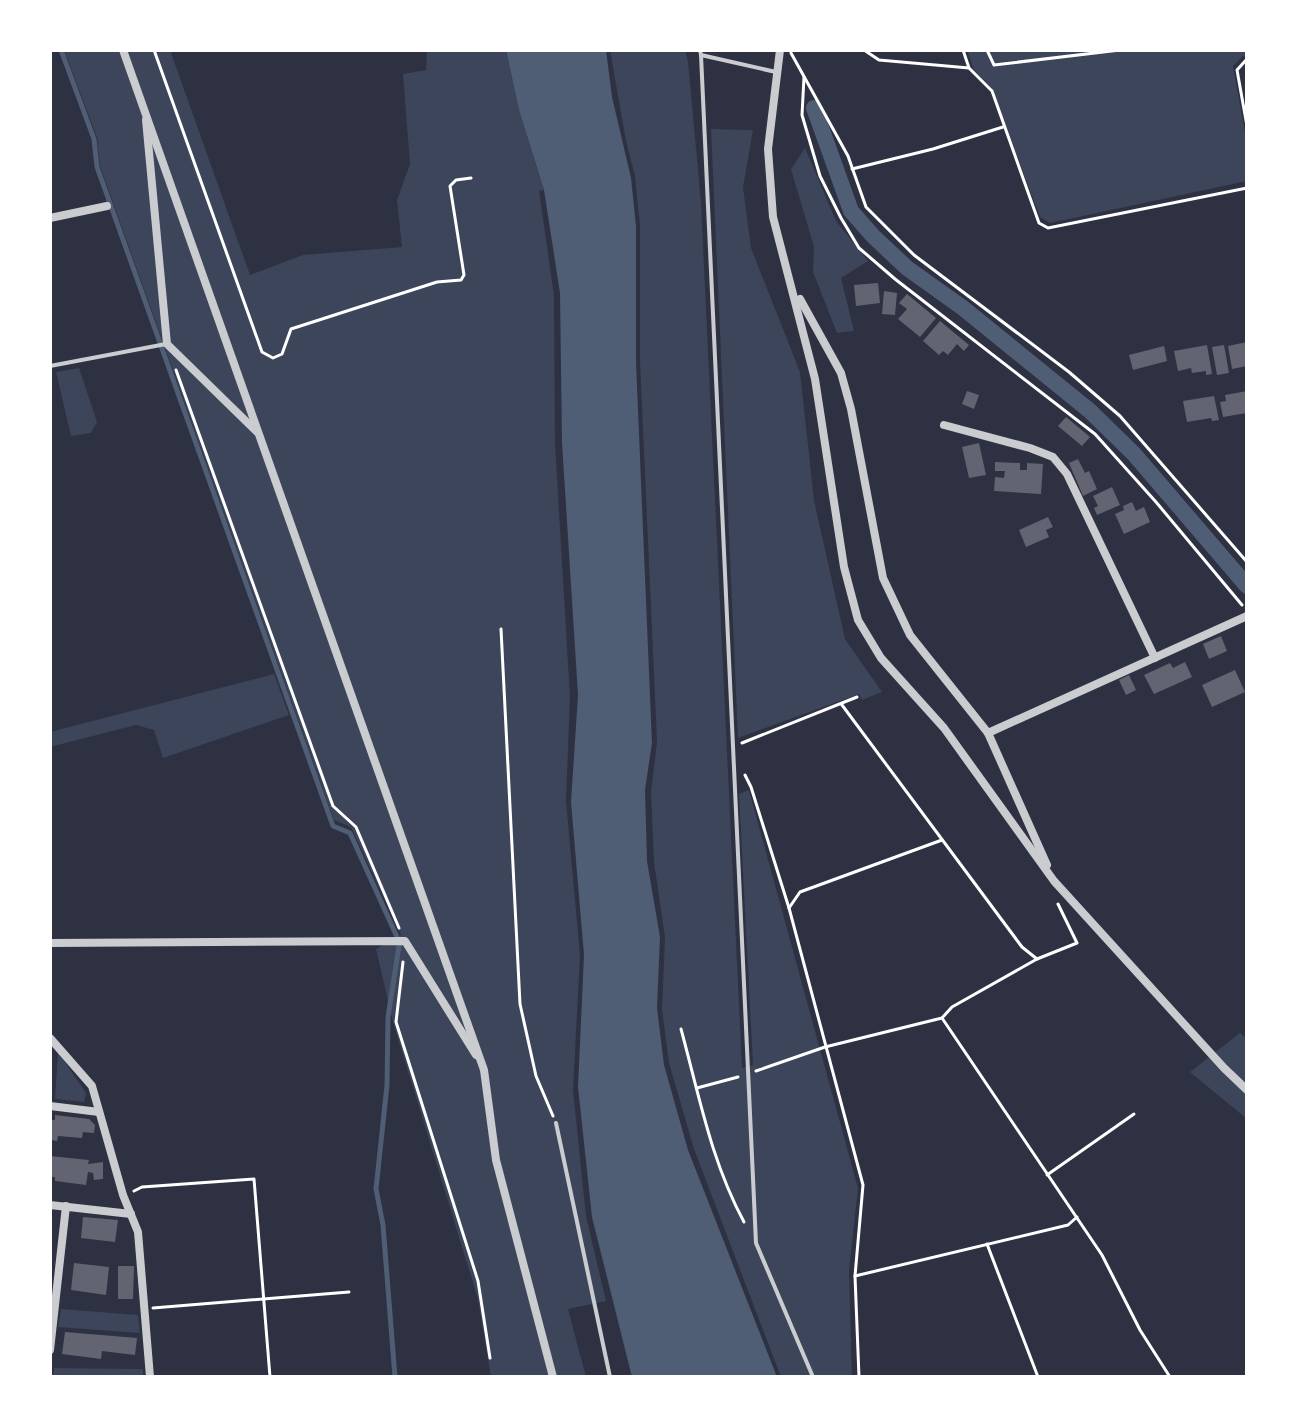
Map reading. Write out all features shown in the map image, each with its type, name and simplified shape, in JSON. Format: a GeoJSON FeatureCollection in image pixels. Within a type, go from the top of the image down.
{"type":"FeatureCollection","features":[{"type":"Feature","properties":{"kind":"street"},"geometry":{"type":"LineString","coordinates":[[123,50],[484,1070],[496,1160],[553,1377]]}},
{"type":"Feature","properties":{"kind":"street"},"geometry":{"type":"LineString","coordinates":[[780,50],[768,149],[773,217],[815,379],[844,567],[858,620],[881,658],[944,728],[1054,881],[1247,1090]]}},
{"type":"Feature","properties":{"kind":"street"},"geometry":{"type":"LineString","coordinates":[[145,107],[167,344],[261,435]]}},
{"type":"Feature","properties":{"kind":"street"},"geometry":{"type":"LineString","coordinates":[[50,218],[107,206]]}},
{"type":"Feature","properties":{"kind":"street"},"geometry":{"type":"LineString","coordinates":[[793,288],[841,373],[851,409],[883,578],[910,635],[988,733],[1054,881]]}},
{"type":"Feature","properties":{"kind":"street"},"geometry":{"type":"LineString","coordinates":[[944,425],[1053,457],[1067,474],[1155,658]]}},
{"type":"Feature","properties":{"kind":"street"},"geometry":{"type":"LineString","coordinates":[[988,733],[1247,614]]}},
{"type":"Feature","properties":{"kind":"street"},"geometry":{"type":"LineString","coordinates":[[50,943],[405,941],[484,1070]]}},
{"type":"Feature","properties":{"kind":"street"},"geometry":{"type":"LineString","coordinates":[[50,1038],[92,1086],[123,1195],[138,1232],[150,1377]]}},
{"type":"Feature","properties":{"kind":"street"},"geometry":{"type":"LineString","coordinates":[[50,1106],[99,1112]]}},
{"type":"Feature","properties":{"kind":"street"},"geometry":{"type":"LineString","coordinates":[[50,1205],[131,1214]]}},
{"type":"Feature","properties":{"kind":"street"},"geometry":{"type":"LineString","coordinates":[[50,1350],[66,1206]]}},
{"type":"Feature","properties":{"kind":"lane"},"geometry":{"type":"LineString","coordinates":[[776,72],[701,53],[756,1243],[813,1377]]}},
{"type":"Feature","properties":{"kind":"lane"},"geometry":{"type":"LineString","coordinates":[[50,366],[167,344]]}},
{"type":"Feature","properties":{"kind":"lane"},"geometry":{"type":"LineString","coordinates":[[556,1123],[610,1377]]}},
{"type":"Feature","properties":{"kind":"path"},"geometry":{"type":"LineString","coordinates":[[154,50],[262,352],[273,358],[282,354],[291,329],[437,282],[461,280],[464,275],[450,186],[456,180],[471,178]]}},
{"type":"Feature","properties":{"kind":"path"},"geometry":{"type":"LineString","coordinates":[[790,50],[848,156],[866,207],[914,255],[1069,372],[1120,416],[1247,562]]}},
{"type":"Feature","properties":{"kind":"path"},"geometry":{"type":"LineString","coordinates":[[864,50],[879,60],[969,68]]}},
{"type":"Feature","properties":{"kind":"path"},"geometry":{"type":"LineString","coordinates":[[963,50],[969,68],[992,91],[1039,223],[1048,228],[1247,188]]}},
{"type":"Feature","properties":{"kind":"path"},"geometry":{"type":"LineString","coordinates":[[987,50],[994,65],[1120,50]]}},
{"type":"Feature","properties":{"kind":"path"},"geometry":{"type":"LineString","coordinates":[[1247,59],[1237,70],[1247,126]]}},
{"type":"Feature","properties":{"kind":"path"},"geometry":{"type":"LineString","coordinates":[[804,77],[802,115],[820,176],[859,248],[1095,434],[1156,502],[1247,614]]}},
{"type":"Feature","properties":{"kind":"path"},"geometry":{"type":"LineString","coordinates":[[852,169],[933,149],[1004,126]]}},
{"type":"Feature","properties":{"kind":"path"},"geometry":{"type":"LineString","coordinates":[[167,344],[333,806],[356,827],[405,941],[396,1022],[478,1281],[490,1358]]}},
{"type":"Feature","properties":{"kind":"path"},"geometry":{"type":"LineString","coordinates":[[501,629],[520,1004],[536,1076],[556,1123]]}},
{"type":"Feature","properties":{"kind":"path"},"geometry":{"type":"LineString","coordinates":[[732,750],[740,744],[857,697]]}},
{"type":"Feature","properties":{"kind":"path"},"geometry":{"type":"LineString","coordinates":[[841,704],[1022,947],[1037,959]]}},
{"type":"Feature","properties":{"kind":"path"},"geometry":{"type":"LineString","coordinates":[[745,774],[789,908],[863,1185],[855,1276],[859,1377]]}},
{"type":"Feature","properties":{"kind":"path"},"geometry":{"type":"LineString","coordinates":[[789,908],[800,892],[942,840]]}},
{"type":"Feature","properties":{"kind":"path"},"geometry":{"type":"LineString","coordinates":[[697,1088],[825,1047],[942,1018],[952,1007],[1037,959],[1077,943],[1055,896],[1054,881]]}},
{"type":"Feature","properties":{"kind":"path"},"geometry":{"type":"LineString","coordinates":[[942,1018],[1102,1255],[1140,1330],[1170,1377]]}},
{"type":"Feature","properties":{"kind":"path"},"geometry":{"type":"LineString","coordinates":[[681,1029],[706,1130],[727,1192],[756,1243]]}},
{"type":"Feature","properties":{"kind":"path"},"geometry":{"type":"LineString","coordinates":[[1047,1175],[1134,1114]]}},
{"type":"Feature","properties":{"kind":"path"},"geometry":{"type":"LineString","coordinates":[[123,1195],[142,1187],[254,1179],[270,1377]]}},
{"type":"Feature","properties":{"kind":"path"},"geometry":{"type":"LineString","coordinates":[[855,1276],[1068,1225],[1077,1217]]}},
{"type":"Feature","properties":{"kind":"path"},"geometry":{"type":"LineString","coordinates":[[987,1244],[1038,1377]]}},
{"type":"Feature","properties":{"kind":"path"},"geometry":{"type":"LineString","coordinates":[[146,1309],[349,1292]]}},
{"type":"Feature","properties":{"kind":"shaded area"},"geometry":{"type":"Polygon","coordinates":[[[64,50],[170,50],[250,275],[303,255],[402,247],[397,200],[410,164],[403,74],[426,70],[427,50],[506,50],[519,110],[544,190],[539,191],[554,295],[555,444],[570,697],[566,801],[580,955],[573,1090],[586,1216],[606,1301],[568,1309],[586,1377],[491,1377],[478,1299],[393,1022],[376,949],[401,935],[351,827],[334,820],[100,166],[97,137],[64,50]]]}},
{"type":"Feature","properties":{"kind":"shaded area"},"geometry":{"type":"Polygon","coordinates":[[[506,50],[606,50],[612,97],[631,178],[636,226],[636,362],[652,743],[645,790],[647,861],[660,937],[657,1008],[664,1065],[688,1150],[777,1377],[632,1377],[592,1217],[578,1087],[584,955],[571,802],[578,695],[562,443],[560,293],[544,190],[519,110],[506,50]]]}},
{"type":"Feature","properties":{"kind":"shaded area"},"geometry":{"type":"Polygon","coordinates":[[[610,50],[685,50],[688,61],[701,203],[742,1068],[753,1065],[739,794],[749,790],[858,1188],[849,1271],[852,1377],[781,1377],[694,1149],[669,1063],[662,1010],[665,937],[654,862],[651,792],[657,742],[640,362],[640,225],[635,176],[610,50]]]}},
{"type":"Feature","properties":{"kind":"shaded area"},"geometry":{"type":"Polygon","coordinates":[[[967,50],[1247,50],[1247,56],[1233,66],[1247,143],[1247,181],[1050,223],[1040,217],[991,87],[974,70],[967,50]]]}},
{"type":"Feature","properties":{"kind":"shaded area"},"geometry":{"type":"Polygon","coordinates":[[[711,129],[753,130],[743,187],[751,248],[800,372],[814,500],[845,639],[882,692],[862,700],[859,694],[738,738],[711,129]]]}},
{"type":"Feature","properties":{"kind":"shaded area"},"geometry":{"type":"Polygon","coordinates":[[[805,148],[836,221],[868,261],[841,278],[854,331],[837,333],[813,272],[814,247],[791,169],[805,148]]]}},
{"type":"Feature","properties":{"kind":"shaded area"},"geometry":{"type":"Polygon","coordinates":[[[79,368],[97,422],[91,433],[71,436],[56,372],[79,368]]]}},
{"type":"Feature","properties":{"kind":"shaded area"},"geometry":{"type":"Polygon","coordinates":[[[274,674],[289,715],[163,758],[154,730],[136,725],[50,747],[50,732],[274,674]]]}},
{"type":"Feature","properties":{"kind":"shaded area"},"geometry":{"type":"Polygon","coordinates":[[[1240,1033],[1247,1039],[1247,1119],[1190,1072],[1240,1033]]]}},
{"type":"Feature","properties":{"kind":"shaded area"},"geometry":{"type":"Polygon","coordinates":[[[58,1052],[86,1093],[84,1102],[55,1099],[58,1052]]]}},
{"type":"Feature","properties":{"kind":"shaded area"},"geometry":{"type":"Polygon","coordinates":[[[61,1309],[138,1315],[140,1333],[58,1327],[61,1309]]]}},
{"type":"Feature","properties":{"kind":"shaded area"},"geometry":{"type":"Polygon","coordinates":[[[54,1368],[143,1369],[143,1377],[53,1377],[54,1368]]]}},
{"type":"Feature","properties":{"kind":"building"},"geometry":{"type":"Polygon","coordinates":[[[878,283],[880,303],[856,306],[854,285],[878,283]]]}},
{"type":"Feature","properties":{"kind":"building"},"geometry":{"type":"Polygon","coordinates":[[[884,291],[897,293],[895,315],[882,314],[884,291]]]}},
{"type":"Feature","properties":{"kind":"building"},"geometry":{"type":"Polygon","coordinates":[[[907,294],[936,318],[920,337],[898,319],[907,309],[899,303],[907,294]]]}},
{"type":"Feature","properties":{"kind":"building"},"geometry":{"type":"Polygon","coordinates":[[[940,321],[969,345],[964,351],[957,344],[948,355],[943,351],[939,355],[923,341],[940,321]]]}},
{"type":"Feature","properties":{"kind":"building"},"geometry":{"type":"Polygon","coordinates":[[[1247,342],[1247,366],[1232,369],[1228,346],[1247,342]]]}},
{"type":"Feature","properties":{"kind":"building"},"geometry":{"type":"Polygon","coordinates":[[[1207,345],[1212,374],[1206,375],[1206,371],[1192,373],[1191,368],[1178,371],[1174,351],[1207,345]]]}},
{"type":"Feature","properties":{"kind":"building"},"geometry":{"type":"Polygon","coordinates":[[[1224,345],[1229,373],[1217,375],[1212,347],[1224,345]]]}},
{"type":"Feature","properties":{"kind":"building"},"geometry":{"type":"Polygon","coordinates":[[[1164,346],[1167,361],[1133,370],[1129,355],[1164,346]]]}},
{"type":"Feature","properties":{"kind":"building"},"geometry":{"type":"Polygon","coordinates":[[[967,391],[979,395],[974,409],[962,404],[967,391]]]}},
{"type":"Feature","properties":{"kind":"building"},"geometry":{"type":"Polygon","coordinates":[[[1247,391],[1247,413],[1223,417],[1220,402],[1226,401],[1225,395],[1247,391]]]}},
{"type":"Feature","properties":{"kind":"building"},"geometry":{"type":"Polygon","coordinates":[[[1214,396],[1219,420],[1212,421],[1211,418],[1187,422],[1183,401],[1214,396]]]}},
{"type":"Feature","properties":{"kind":"building"},"geometry":{"type":"Polygon","coordinates":[[[1066,417],[1090,437],[1082,446],[1058,426],[1066,417]]]}},
{"type":"Feature","properties":{"kind":"building"},"geometry":{"type":"Polygon","coordinates":[[[979,443],[986,475],[969,478],[962,447],[979,443]]]}},
{"type":"Feature","properties":{"kind":"building"},"geometry":{"type":"Polygon","coordinates":[[[1078,459],[1085,473],[1089,471],[1097,489],[1083,496],[1069,463],[1078,459]]]}},
{"type":"Feature","properties":{"kind":"building"},"geometry":{"type":"Polygon","coordinates":[[[995,462],[1020,463],[1020,470],[1027,470],[1027,463],[1043,464],[1041,494],[994,491],[995,477],[1004,478],[1005,471],[995,471],[995,462]]]}},
{"type":"Feature","properties":{"kind":"building"},"geometry":{"type":"Polygon","coordinates":[[[1112,487],[1120,505],[1097,515],[1094,508],[1098,506],[1093,496],[1112,487]]]}},
{"type":"Feature","properties":{"kind":"building"},"geometry":{"type":"Polygon","coordinates":[[[1132,502],[1136,511],[1144,507],[1150,522],[1124,534],[1115,514],[1132,502]]]}},
{"type":"Feature","properties":{"kind":"building"},"geometry":{"type":"Polygon","coordinates":[[[1048,517],[1053,527],[1046,530],[1049,537],[1026,547],[1019,530],[1048,517]]]}},
{"type":"Feature","properties":{"kind":"building"},"geometry":{"type":"Polygon","coordinates":[[[1221,636],[1227,651],[1209,659],[1203,644],[1221,636]]]}},
{"type":"Feature","properties":{"kind":"building"},"geometry":{"type":"Polygon","coordinates":[[[1185,662],[1192,677],[1154,694],[1144,675],[1170,663],[1173,668],[1185,662]]]}},
{"type":"Feature","properties":{"kind":"building"},"geometry":{"type":"Polygon","coordinates":[[[1235,670],[1245,692],[1212,707],[1202,685],[1235,670]]]}},
{"type":"Feature","properties":{"kind":"building"},"geometry":{"type":"Polygon","coordinates":[[[1129,675],[1136,690],[1126,695],[1119,680],[1129,675]]]}},
{"type":"Feature","properties":{"kind":"building"},"geometry":{"type":"Polygon","coordinates":[[[55,1115],[89,1119],[95,1125],[94,1133],[83,1132],[82,1138],[58,1136],[57,1141],[50,1140],[50,1120],[55,1120],[55,1115]]]}},
{"type":"Feature","properties":{"kind":"building"},"geometry":{"type":"Polygon","coordinates":[[[50,1156],[89,1160],[88,1164],[103,1162],[103,1179],[94,1180],[93,1173],[88,1172],[86,1185],[55,1181],[55,1177],[50,1177],[50,1156]]]}},
{"type":"Feature","properties":{"kind":"building"},"geometry":{"type":"Polygon","coordinates":[[[83,1217],[118,1220],[115,1242],[81,1238],[83,1217]]]}},
{"type":"Feature","properties":{"kind":"building"},"geometry":{"type":"Polygon","coordinates":[[[74,1263],[109,1267],[106,1295],[71,1290],[74,1263]]]}},
{"type":"Feature","properties":{"kind":"building"},"geometry":{"type":"Polygon","coordinates":[[[118,1266],[134,1266],[133,1299],[118,1299],[118,1266]]]}},
{"type":"Feature","properties":{"kind":"building"},"geometry":{"type":"Polygon","coordinates":[[[65,1332],[137,1338],[135,1355],[102,1351],[101,1359],[62,1354],[65,1332]]]}},
{"type":"Feature","properties":{"kind":"waterway"},"geometry":{"type":"LineString","coordinates":[[61,50],[94,139],[97,167],[333,826],[350,833],[397,937]]}},
{"type":"Feature","properties":{"kind":"waterway"},"geometry":{"type":"LineString","coordinates":[[814,108],[851,211],[873,236],[907,268],[963,308],[1090,411],[1134,454],[1247,586]]}},
{"type":"Feature","properties":{"kind":"waterway"},"geometry":{"type":"LineString","coordinates":[[395,1377],[383,1225],[376,1189],[387,1085],[388,1017],[399,946]]}}]}
